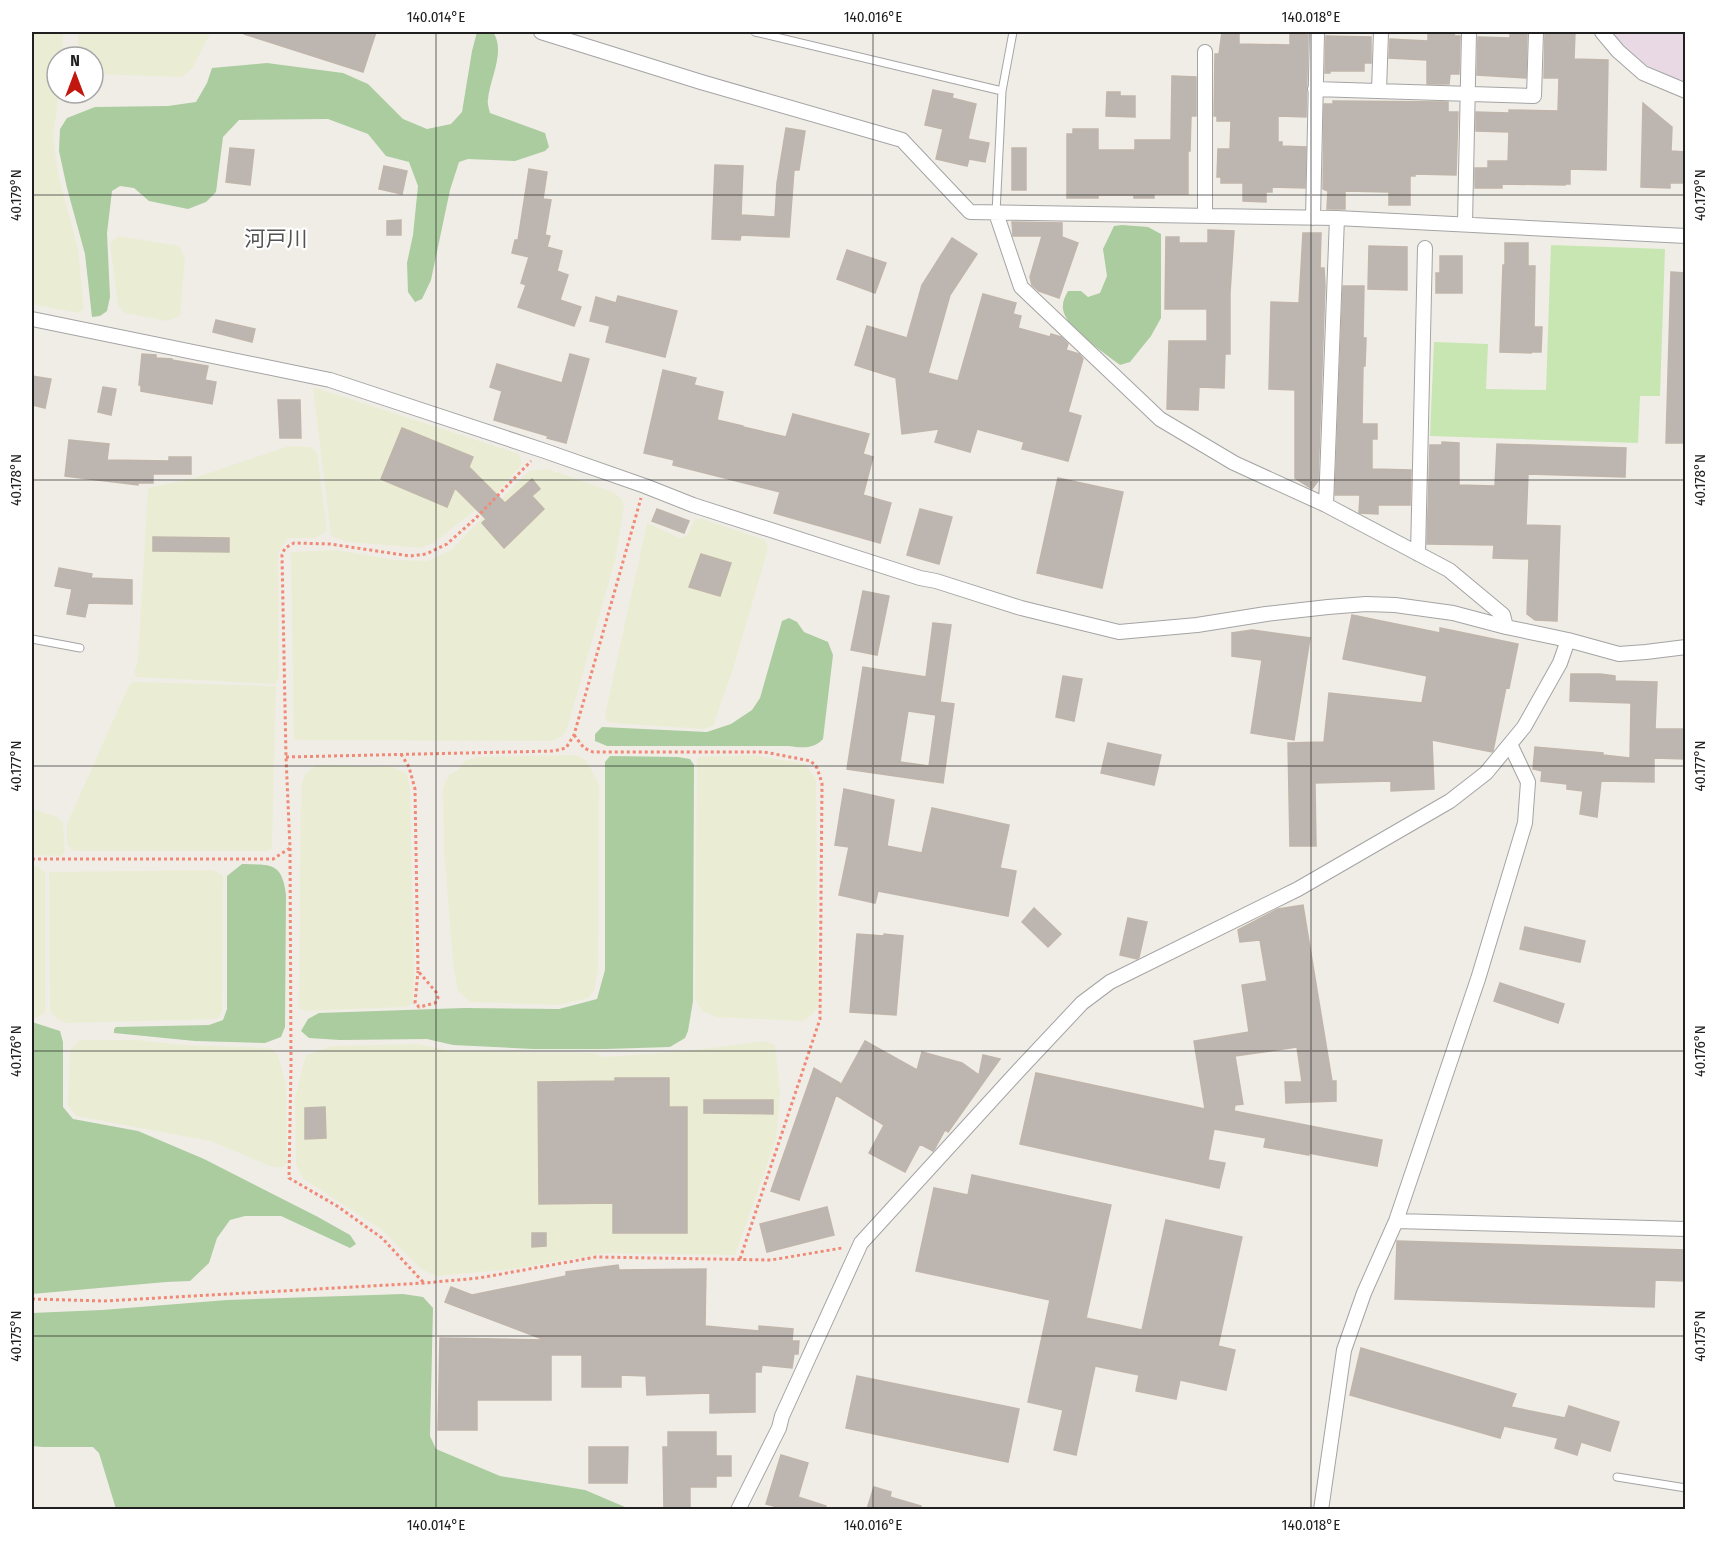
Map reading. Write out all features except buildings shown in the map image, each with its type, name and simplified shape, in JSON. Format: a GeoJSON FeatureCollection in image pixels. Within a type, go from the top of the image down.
{"type":"FeatureCollection","features":[{"type":"Feature","properties":{"kind":"street"},"geometry":{"type":"LineString","coordinates":[[541,32],[701,82],[902,140],[970,212],[1337,218],[1686,236]]}},
{"type":"Feature","properties":{"kind":"street"},"geometry":{"type":"LineString","coordinates":[[1314,218],[1317,32]]}},
{"type":"Feature","properties":{"kind":"street"},"geometry":{"type":"LineString","coordinates":[[1379,91],[1381,32]]}},
{"type":"Feature","properties":{"kind":"street"},"geometry":{"type":"LineString","coordinates":[[1465,224],[1469,32]]}},
{"type":"Feature","properties":{"kind":"street"},"geometry":{"type":"LineString","coordinates":[[1316,89],[1534,96],[1536,32]]}},
{"type":"Feature","properties":{"kind":"street"},"geometry":{"type":"LineString","coordinates":[[1602,32],[1618,51],[1643,73],[1686,91]]}},
{"type":"Feature","properties":{"kind":"street"},"geometry":{"type":"LineString","coordinates":[[1205,52],[1205,216]]}},
{"type":"Feature","properties":{"kind":"street"},"geometry":{"type":"LineString","coordinates":[[996,213],[1021,287],[1160,419],[1234,463],[1326,505],[1449,570],[1503,615],[1506,627]]}},
{"type":"Feature","properties":{"kind":"street"},"geometry":{"type":"LineString","coordinates":[[1326,505],[1337,218]]}},
{"type":"Feature","properties":{"kind":"street"},"geometry":{"type":"LineString","coordinates":[[1418,554],[1425,248]]}},
{"type":"Feature","properties":{"kind":"street"},"geometry":{"type":"LineString","coordinates":[[32,319],[330,380],[543,450],[645,486],[693,506],[1021,608],[1119,632],[1197,625],[1266,614],[1366,604],[1395,605],[1453,613],[1619,654],[1686,646]]}},
{"type":"Feature","properties":{"kind":"street"},"geometry":{"type":"LineString","coordinates":[[738,1509],[779,1428],[791,1396],[861,1244],[1082,1003],[1110,982],[1298,889],[1450,801],[1486,773],[1524,727],[1560,663],[1568,640]]}},
{"type":"Feature","properties":{"kind":"street"},"geometry":{"type":"LineString","coordinates":[[1321,1509],[1344,1350],[1364,1293],[1396,1221],[1478,979],[1525,823],[1528,782],[1510,744]]}},
{"type":"Feature","properties":{"kind":"street"},"geometry":{"type":"LineString","coordinates":[[1396,1221],[1686,1229]]}},
{"type":"Feature","properties":{"kind":"lane"},"geometry":{"type":"LineString","coordinates":[[754,32],[1002,91]]}},
{"type":"Feature","properties":{"kind":"lane"},"geometry":{"type":"LineString","coordinates":[[996,213],[1002,91],[1013,32]]}},
{"type":"Feature","properties":{"kind":"lane"},"geometry":{"type":"LineString","coordinates":[[32,639],[80,648]]}},
{"type":"Feature","properties":{"kind":"lane"},"geometry":{"type":"LineString","coordinates":[[1617,1478],[1686,1488]]}},
{"type":"Feature","properties":{"kind":"path"},"geometry":{"type":"LineString","coordinates":[[424,1283],[382,1238],[337,1206],[289,1178],[290,848],[282,555],[285,548],[294,543],[330,544],[410,556],[426,554],[447,544],[543,450]]}},
{"type":"Feature","properties":{"kind":"path"},"geometry":{"type":"LineString","coordinates":[[286,757],[554,751],[566,748],[574,735],[645,486]]}},
{"type":"Feature","properties":{"kind":"path"},"geometry":{"type":"LineString","coordinates":[[574,735],[584,748],[593,752],[764,752],[811,760],[820,776],[822,783],[820,1018],[740,1259]]}},
{"type":"Feature","properties":{"kind":"path"},"geometry":{"type":"LineString","coordinates":[[401,754],[415,789],[418,971],[415,1004],[419,1007],[435,1004],[438,998],[436,992],[418,971]]}},
{"type":"Feature","properties":{"kind":"path"},"geometry":{"type":"LineString","coordinates":[[32,859],[273,859],[290,848]]}},
{"type":"Feature","properties":{"kind":"path"},"geometry":{"type":"LineString","coordinates":[[32,1299],[104,1300],[424,1283],[479,1278],[596,1257],[771,1260],[861,1244]]}},
{"type":"Feature","properties":{"kind":"shaded area"},"geometry":{"type":"Polygon","coordinates":[[[1610,32],[1685,32],[1685,84],[1638,61],[1610,32]]]}},
{"type":"Feature","properties":{"kind":"green space"},"geometry":{"type":"Polygon","coordinates":[[[32,32],[63,32],[62,45],[45,45],[45,105],[57,105],[53,136],[58,174],[78,249],[84,309],[78,313],[32,304],[32,32]]]}},
{"type":"Feature","properties":{"kind":"green space"},"geometry":{"type":"Polygon","coordinates":[[[78,32],[211,32],[192,69],[182,77],[105,74],[105,45],[78,45],[78,32]]]}},
{"type":"Feature","properties":{"kind":"green space"},"geometry":{"type":"Polygon","coordinates":[[[477,32],[493,32],[497,39],[498,56],[488,101],[490,113],[545,133],[549,147],[545,151],[515,161],[468,159],[459,162],[450,190],[431,280],[422,299],[415,302],[408,292],[407,263],[413,235],[418,186],[409,162],[386,156],[368,134],[328,119],[239,120],[223,137],[216,192],[206,202],[188,209],[149,201],[134,188],[120,186],[112,191],[107,233],[110,297],[107,311],[100,316],[92,317],[85,254],[59,151],[60,129],[67,118],[95,107],[168,106],[196,102],[207,83],[212,68],[267,63],[343,73],[368,84],[403,119],[427,129],[451,124],[462,112],[477,32]]]}},
{"type":"Feature","properties":{"kind":"green space"},"geometry":{"type":"Polygon","coordinates":[[[1114,226],[1148,227],[1161,234],[1161,318],[1151,336],[1130,362],[1120,365],[1078,332],[1065,316],[1063,306],[1068,291],[1081,291],[1088,297],[1100,293],[1107,276],[1103,249],[1114,226]]]}},
{"type":"Feature","properties":{"kind":"green space"},"geometry":{"type":"Polygon","coordinates":[[[118,236],[179,246],[185,258],[180,316],[167,321],[125,313],[118,305],[110,243],[118,236]]]}},
{"type":"Feature","properties":{"kind":"green space"},"geometry":{"type":"Polygon","coordinates":[[[1551,245],[1665,249],[1660,396],[1640,396],[1638,443],[1430,436],[1434,342],[1488,344],[1486,389],[1546,390],[1551,245]]]}},
{"type":"Feature","properties":{"kind":"green space"},"geometry":{"type":"Polygon","coordinates":[[[313,387],[519,454],[522,464],[498,492],[434,543],[421,548],[347,542],[331,536],[313,387]]]}},
{"type":"Feature","properties":{"kind":"green space"},"geometry":{"type":"Polygon","coordinates":[[[289,446],[311,447],[317,453],[327,531],[316,538],[288,538],[278,554],[279,677],[275,684],[137,677],[134,672],[138,660],[148,488],[194,478],[289,446]]]}},
{"type":"Feature","properties":{"kind":"green space"},"geometry":{"type":"Polygon","coordinates":[[[548,469],[613,492],[621,498],[624,507],[615,560],[567,729],[562,736],[552,741],[294,740],[291,552],[336,550],[395,560],[428,561],[451,550],[529,471],[548,469]]]}},
{"type":"Feature","properties":{"kind":"green space"},"geometry":{"type":"Polygon","coordinates":[[[695,519],[702,519],[765,540],[768,549],[732,672],[713,726],[704,729],[607,721],[605,715],[647,523],[680,538],[687,535],[695,519]]]}},
{"type":"Feature","properties":{"kind":"green space"},"geometry":{"type":"Polygon","coordinates":[[[789,618],[797,622],[804,632],[828,642],[833,655],[823,739],[819,742],[803,747],[607,746],[595,741],[595,734],[602,727],[707,732],[731,724],[752,710],[760,698],[782,621],[789,618]]]}},
{"type":"Feature","properties":{"kind":"green space"},"geometry":{"type":"Polygon","coordinates":[[[133,682],[276,686],[272,849],[267,851],[73,851],[67,844],[67,824],[128,687],[133,682]]]}},
{"type":"Feature","properties":{"kind":"green space"},"geometry":{"type":"Polygon","coordinates":[[[576,755],[587,761],[599,785],[598,969],[594,991],[588,998],[559,1005],[470,1002],[458,991],[453,962],[444,851],[443,788],[449,775],[458,770],[465,761],[475,757],[576,755]]]}},
{"type":"Feature","properties":{"kind":"green space"},"geometry":{"type":"Polygon","coordinates":[[[755,755],[805,764],[816,779],[818,1007],[803,1021],[716,1017],[702,1011],[695,999],[697,757],[755,755]]]}},
{"type":"Feature","properties":{"kind":"green space"},"geometry":{"type":"Polygon","coordinates":[[[610,756],[678,757],[690,759],[694,765],[693,1001],[685,1038],[670,1047],[533,1049],[453,1045],[427,1039],[309,1038],[301,1031],[308,1019],[319,1013],[464,1008],[559,1009],[597,999],[605,970],[605,762],[610,756]]]}},
{"type":"Feature","properties":{"kind":"green space"},"geometry":{"type":"Polygon","coordinates":[[[316,765],[393,767],[407,774],[410,788],[414,975],[413,1003],[405,1007],[306,1011],[299,1008],[301,786],[306,773],[316,765]]]}},
{"type":"Feature","properties":{"kind":"green space"},"geometry":{"type":"Polygon","coordinates":[[[32,809],[57,817],[63,823],[65,851],[62,856],[32,855],[32,809]]]}},
{"type":"Feature","properties":{"kind":"green space"},"geometry":{"type":"Polygon","coordinates":[[[242,864],[273,868],[282,876],[284,884],[286,895],[285,1027],[281,1037],[265,1043],[195,1041],[114,1033],[116,1027],[209,1025],[223,1020],[227,1009],[227,876],[242,864]]]}},
{"type":"Feature","properties":{"kind":"green space"},"geometry":{"type":"Polygon","coordinates":[[[32,865],[45,872],[45,1013],[35,1018],[32,1018],[32,865]]]}},
{"type":"Feature","properties":{"kind":"green space"},"geometry":{"type":"Polygon","coordinates":[[[213,870],[223,876],[222,1011],[218,1019],[65,1023],[56,1018],[50,1011],[49,872],[213,870]]]}},
{"type":"Feature","properties":{"kind":"green space"},"geometry":{"type":"Polygon","coordinates":[[[32,1022],[60,1031],[63,1042],[63,1107],[73,1119],[138,1131],[204,1159],[318,1217],[350,1235],[356,1244],[350,1248],[281,1216],[245,1216],[230,1220],[217,1238],[209,1263],[190,1281],[32,1294],[32,1022]]]}},
{"type":"Feature","properties":{"kind":"green space"},"geometry":{"type":"Polygon","coordinates":[[[79,1040],[136,1040],[183,1045],[270,1048],[278,1055],[286,1085],[287,1163],[283,1167],[273,1167],[210,1141],[76,1116],[68,1105],[70,1050],[79,1040]]]}},
{"type":"Feature","properties":{"kind":"green space"},"geometry":{"type":"Polygon","coordinates":[[[764,1041],[775,1045],[780,1092],[776,1140],[735,1255],[606,1253],[513,1269],[437,1276],[421,1269],[382,1230],[304,1179],[296,1165],[295,1098],[306,1055],[331,1046],[418,1044],[451,1051],[594,1053],[604,1057],[688,1051],[764,1041]]]}},
{"type":"Feature","properties":{"kind":"green space"},"geometry":{"type":"Polygon","coordinates":[[[403,1294],[423,1297],[433,1308],[430,1436],[436,1449],[500,1476],[585,1490],[627,1509],[116,1509],[99,1453],[93,1447],[32,1446],[32,1313],[227,1300],[403,1294]]]}},
{"type":"Feature","properties":{"kind":"district","name":"河戸川"},"geometry":{"type":"Point","coordinates":[276,239]}}]}
